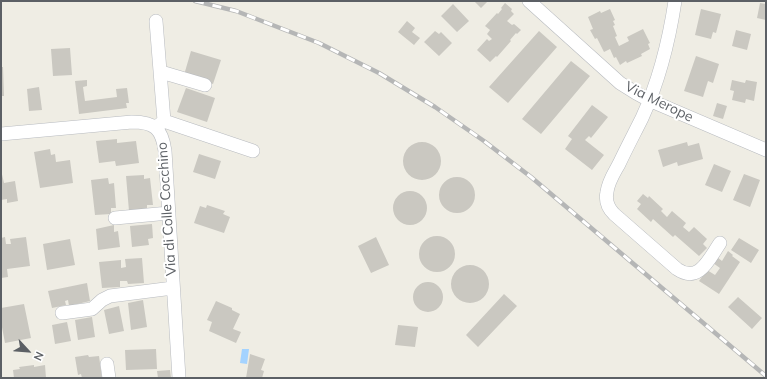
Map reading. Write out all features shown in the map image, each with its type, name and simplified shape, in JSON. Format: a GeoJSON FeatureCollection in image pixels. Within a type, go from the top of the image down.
{"type":"FeatureCollection","features":[{"type":"Feature","properties":{"kind":"street","name":"Via Merope"},"geometry":{"type":"LineString","coordinates":[[529,1],[620,83],[649,100],[766,150]]}},
{"type":"Feature","properties":{"kind":"street"},"geometry":{"type":"LineString","coordinates":[[675,1],[665,53],[649,100],[610,182],[606,194],[606,200],[608,206],[614,214],[677,269],[685,274],[694,274],[701,269],[720,243]]}},
{"type":"Feature","properties":{"kind":"street"},"geometry":{"type":"LineString","coordinates":[[156,21],[161,72],[160,124],[253,151]]}},
{"type":"Feature","properties":{"kind":"street"},"geometry":{"type":"LineString","coordinates":[[161,72],[205,85]]}},
{"type":"Feature","properties":{"kind":"street","name":"Via di Colle Cocchino"},"geometry":{"type":"LineString","coordinates":[[1,134],[132,122],[160,124],[164,145],[173,288],[181,377]]}},
{"type":"Feature","properties":{"kind":"street"},"geometry":{"type":"LineString","coordinates":[[115,218],[169,213]]}},
{"type":"Feature","properties":{"kind":"street"},"geometry":{"type":"LineString","coordinates":[[62,313],[92,309],[102,300],[110,296],[173,288]]}},
{"type":"Feature","properties":{"kind":"street"},"geometry":{"type":"LineString","coordinates":[[107,364],[109,378]]}},
{"type":"Feature","properties":{"kind":"water"},"geometry":{"type":"Polygon","coordinates":[[[242,349],[249,349],[247,364],[240,363],[242,349]]]}},
{"type":"Feature","properties":{"kind":"building"},"geometry":{"type":"Polygon","coordinates":[[[474,1],[488,1],[481,8],[474,1]]]}},
{"type":"Feature","properties":{"kind":"building"},"geometry":{"type":"Polygon","coordinates":[[[505,3],[512,9],[511,11],[514,14],[507,21],[512,25],[514,24],[521,30],[517,34],[516,33],[497,57],[496,56],[490,62],[477,50],[487,39],[489,41],[492,39],[487,34],[490,30],[485,26],[497,13],[498,14],[505,3]]]}},
{"type":"Feature","properties":{"kind":"building"},"geometry":{"type":"Polygon","coordinates":[[[760,3],[766,4],[766,20],[757,18],[760,3]]]}},
{"type":"Feature","properties":{"kind":"building"},"geometry":{"type":"Polygon","coordinates":[[[453,4],[469,21],[457,32],[441,16],[453,4]]]}},
{"type":"Feature","properties":{"kind":"building"},"geometry":{"type":"Polygon","coordinates":[[[610,9],[615,20],[613,21],[615,25],[613,26],[617,36],[615,37],[619,46],[629,41],[627,37],[643,29],[650,43],[648,44],[650,49],[641,54],[642,56],[627,63],[626,61],[620,65],[616,57],[614,58],[610,49],[604,52],[597,38],[595,39],[590,30],[593,29],[588,17],[600,11],[601,13],[610,9]]]}},
{"type":"Feature","properties":{"kind":"building"},"geometry":{"type":"Polygon","coordinates":[[[701,9],[721,14],[716,33],[713,32],[711,39],[695,35],[701,9]]]}},
{"type":"Feature","properties":{"kind":"building"},"geometry":{"type":"Polygon","coordinates":[[[407,21],[415,28],[412,32],[420,38],[414,45],[398,32],[407,21]]]}},
{"type":"Feature","properties":{"kind":"building"},"geometry":{"type":"Polygon","coordinates":[[[736,30],[751,34],[747,50],[732,46],[736,30]]]}},
{"type":"Feature","properties":{"kind":"building"},"geometry":{"type":"Polygon","coordinates":[[[435,31],[439,34],[441,32],[452,43],[439,56],[424,42],[435,31]]]}},
{"type":"Feature","properties":{"kind":"building"},"geometry":{"type":"Polygon","coordinates":[[[539,31],[557,47],[508,103],[489,87],[539,31]]]}},
{"type":"Feature","properties":{"kind":"building"},"geometry":{"type":"Polygon","coordinates":[[[70,48],[72,75],[53,76],[51,49],[70,48]]]}},
{"type":"Feature","properties":{"kind":"building"},"geometry":{"type":"Polygon","coordinates":[[[191,51],[221,60],[213,84],[184,75],[191,51]]]}},
{"type":"Feature","properties":{"kind":"building"},"geometry":{"type":"Polygon","coordinates":[[[696,56],[719,64],[713,83],[708,81],[703,97],[684,91],[696,56]]]}},
{"type":"Feature","properties":{"kind":"building"},"geometry":{"type":"Polygon","coordinates":[[[571,61],[590,76],[541,134],[522,119],[571,61]]]}},
{"type":"Feature","properties":{"kind":"building"},"geometry":{"type":"Polygon","coordinates":[[[1,67],[3,67],[4,96],[1,96],[1,67]]]}},
{"type":"Feature","properties":{"kind":"building"},"geometry":{"type":"Polygon","coordinates":[[[87,80],[87,86],[83,87],[85,101],[117,97],[116,89],[127,88],[129,103],[126,103],[127,108],[79,114],[75,81],[87,80]]]}},
{"type":"Feature","properties":{"kind":"building"},"geometry":{"type":"Polygon","coordinates":[[[732,80],[745,83],[746,80],[757,82],[754,101],[746,99],[745,103],[732,100],[734,91],[730,90],[732,80]]]}},
{"type":"Feature","properties":{"kind":"building"},"geometry":{"type":"Polygon","coordinates":[[[39,87],[42,110],[29,111],[27,89],[39,87]]]}},
{"type":"Feature","properties":{"kind":"building"},"geometry":{"type":"Polygon","coordinates":[[[186,88],[215,98],[207,122],[177,112],[186,88]]]}},
{"type":"Feature","properties":{"kind":"building"},"geometry":{"type":"Polygon","coordinates":[[[717,103],[727,106],[723,119],[713,116],[717,103]]]}},
{"type":"Feature","properties":{"kind":"building"},"geometry":{"type":"Polygon","coordinates":[[[592,105],[608,117],[591,138],[589,136],[585,140],[604,155],[592,170],[565,149],[572,139],[568,136],[592,105]]]}},
{"type":"Feature","properties":{"kind":"building"},"geometry":{"type":"Polygon","coordinates":[[[117,139],[117,143],[136,141],[139,163],[116,166],[115,161],[99,163],[96,141],[117,139]]]}},
{"type":"Feature","properties":{"kind":"building"},"geometry":{"type":"Polygon","coordinates":[[[418,142],[426,142],[436,147],[440,154],[440,168],[436,175],[426,180],[418,180],[408,175],[406,172],[403,165],[403,157],[408,147],[411,145],[418,142]]]}},
{"type":"Feature","properties":{"kind":"building"},"geometry":{"type":"Polygon","coordinates":[[[687,142],[688,146],[699,143],[703,159],[678,166],[677,162],[663,167],[658,150],[687,142]]]}},
{"type":"Feature","properties":{"kind":"building"},"geometry":{"type":"Polygon","coordinates":[[[50,149],[51,155],[55,154],[56,162],[70,160],[73,183],[40,188],[34,152],[50,149]]]}},
{"type":"Feature","properties":{"kind":"building"},"geometry":{"type":"Polygon","coordinates":[[[199,154],[221,161],[215,179],[193,172],[199,154]]]}},
{"type":"Feature","properties":{"kind":"building"},"geometry":{"type":"Polygon","coordinates":[[[714,164],[731,171],[722,192],[705,185],[714,164]]]}},
{"type":"Feature","properties":{"kind":"building"},"geometry":{"type":"Polygon","coordinates":[[[1,170],[4,183],[15,181],[18,201],[7,203],[7,199],[1,200],[1,170]]]}},
{"type":"Feature","properties":{"kind":"building"},"geometry":{"type":"Polygon","coordinates":[[[744,174],[760,180],[750,207],[733,200],[744,174]]]}},
{"type":"Feature","properties":{"kind":"building"},"geometry":{"type":"Polygon","coordinates":[[[144,175],[144,179],[150,178],[153,205],[147,205],[147,209],[129,211],[126,176],[144,175]]]}},
{"type":"Feature","properties":{"kind":"building"},"geometry":{"type":"Polygon","coordinates":[[[461,177],[470,182],[474,188],[474,202],[470,208],[461,213],[453,213],[444,208],[440,202],[439,191],[444,182],[450,178],[461,177]]]}},
{"type":"Feature","properties":{"kind":"building"},"geometry":{"type":"Polygon","coordinates":[[[108,178],[109,184],[114,183],[116,208],[111,208],[111,214],[95,215],[91,180],[108,178]]]}},
{"type":"Feature","properties":{"kind":"building"},"geometry":{"type":"Polygon","coordinates":[[[413,191],[422,196],[426,201],[426,215],[422,220],[417,224],[407,225],[403,224],[394,215],[393,205],[394,201],[403,192],[413,191]]]}},
{"type":"Feature","properties":{"kind":"building"},"geometry":{"type":"Polygon","coordinates":[[[643,194],[648,198],[649,196],[663,209],[661,211],[667,217],[672,211],[686,223],[683,227],[689,232],[694,227],[707,239],[703,244],[707,248],[699,256],[675,235],[673,237],[653,219],[651,222],[637,209],[641,204],[637,201],[643,194]]]}},
{"type":"Feature","properties":{"kind":"building"},"geometry":{"type":"Polygon","coordinates":[[[207,205],[225,211],[223,214],[230,217],[224,233],[194,223],[200,206],[206,208],[207,205]]]}},
{"type":"Feature","properties":{"kind":"building"},"geometry":{"type":"Polygon","coordinates":[[[152,224],[153,238],[148,239],[149,245],[132,247],[130,226],[152,224]]]}},
{"type":"Feature","properties":{"kind":"building"},"geometry":{"type":"Polygon","coordinates":[[[114,225],[114,232],[118,231],[120,247],[98,250],[96,229],[114,225]]]}},
{"type":"Feature","properties":{"kind":"building"},"geometry":{"type":"Polygon","coordinates":[[[441,236],[450,241],[454,247],[454,261],[450,267],[441,272],[433,272],[424,267],[420,261],[419,250],[424,241],[430,237],[441,236]]]}},
{"type":"Feature","properties":{"kind":"building"},"geometry":{"type":"Polygon","coordinates":[[[5,237],[6,244],[11,244],[10,239],[26,237],[30,266],[7,269],[8,277],[1,278],[1,238],[5,237]]]}},
{"type":"Feature","properties":{"kind":"building"},"geometry":{"type":"Polygon","coordinates":[[[376,237],[389,265],[371,273],[358,246],[376,237]]]}},
{"type":"Feature","properties":{"kind":"building"},"geometry":{"type":"Polygon","coordinates":[[[739,238],[759,250],[751,263],[731,250],[739,238]]]}},
{"type":"Feature","properties":{"kind":"building"},"geometry":{"type":"Polygon","coordinates":[[[70,239],[75,265],[47,270],[43,244],[70,239]]]}},
{"type":"Feature","properties":{"kind":"building"},"geometry":{"type":"Polygon","coordinates":[[[728,251],[740,262],[719,294],[699,281],[707,270],[715,275],[720,268],[713,263],[717,257],[722,261],[728,251]]]}},
{"type":"Feature","properties":{"kind":"building"},"geometry":{"type":"Polygon","coordinates":[[[142,258],[144,283],[128,284],[127,281],[120,281],[120,287],[102,288],[99,262],[121,260],[121,268],[126,267],[125,259],[142,258]]]}},
{"type":"Feature","properties":{"kind":"building"},"geometry":{"type":"Polygon","coordinates":[[[470,265],[483,271],[489,284],[483,297],[470,303],[457,297],[451,284],[457,271],[470,265]]]}},
{"type":"Feature","properties":{"kind":"building"},"geometry":{"type":"Polygon","coordinates":[[[428,282],[434,283],[442,291],[442,303],[434,311],[428,312],[422,311],[414,303],[413,297],[414,291],[422,283],[428,282]]]}},
{"type":"Feature","properties":{"kind":"building"},"geometry":{"type":"Polygon","coordinates":[[[87,283],[90,301],[69,306],[68,300],[65,301],[66,305],[52,308],[48,291],[87,283]]]}},
{"type":"Feature","properties":{"kind":"building"},"geometry":{"type":"Polygon","coordinates":[[[504,294],[517,306],[478,347],[466,335],[504,294]]]}},
{"type":"Feature","properties":{"kind":"building"},"geometry":{"type":"Polygon","coordinates":[[[738,297],[762,318],[752,329],[728,307],[738,297]]]}},
{"type":"Feature","properties":{"kind":"building"},"geometry":{"type":"Polygon","coordinates":[[[143,300],[147,327],[131,330],[128,303],[143,300]]]}},
{"type":"Feature","properties":{"kind":"building"},"geometry":{"type":"Polygon","coordinates":[[[216,301],[232,308],[232,310],[240,314],[233,329],[241,332],[236,343],[209,331],[212,322],[207,320],[216,301]]]}},
{"type":"Feature","properties":{"kind":"building"},"geometry":{"type":"Polygon","coordinates":[[[24,304],[31,338],[5,343],[1,322],[1,308],[24,304]]]}},
{"type":"Feature","properties":{"kind":"building"},"geometry":{"type":"Polygon","coordinates":[[[119,306],[124,331],[109,334],[104,310],[119,306]]]}},
{"type":"Feature","properties":{"kind":"building"},"geometry":{"type":"Polygon","coordinates":[[[92,317],[95,337],[78,340],[75,320],[92,317]]]}},
{"type":"Feature","properties":{"kind":"building"},"geometry":{"type":"Polygon","coordinates":[[[67,322],[71,341],[55,344],[52,325],[67,322]]]}},
{"type":"Feature","properties":{"kind":"building"},"geometry":{"type":"Polygon","coordinates":[[[398,325],[418,327],[415,347],[395,345],[398,325]]]}},
{"type":"Feature","properties":{"kind":"building"},"geometry":{"type":"Polygon","coordinates":[[[156,349],[157,369],[126,370],[125,350],[156,349]]]}},
{"type":"Feature","properties":{"kind":"building"},"geometry":{"type":"Polygon","coordinates":[[[250,354],[265,359],[261,370],[264,371],[262,378],[246,378],[250,354]]]}},
{"type":"Feature","properties":{"kind":"building"},"geometry":{"type":"Polygon","coordinates":[[[88,355],[89,357],[99,356],[102,378],[82,378],[81,374],[78,375],[75,357],[88,355]]]}},
{"type":"Feature","properties":{"kind":"building"},"geometry":{"type":"Polygon","coordinates":[[[34,365],[34,367],[45,365],[46,378],[14,378],[13,370],[20,369],[19,367],[34,365]]]}},
{"type":"Feature","properties":{"kind":"building"},"geometry":{"type":"Polygon","coordinates":[[[170,370],[171,378],[158,378],[157,371],[170,370]]]}},
{"type":"Feature","properties":{"kind":"railway"},"geometry":{"type":"LineString","coordinates":[[195,1],[236,11],[319,43],[379,73],[435,107],[484,141],[531,177],[766,376]]}}]}
